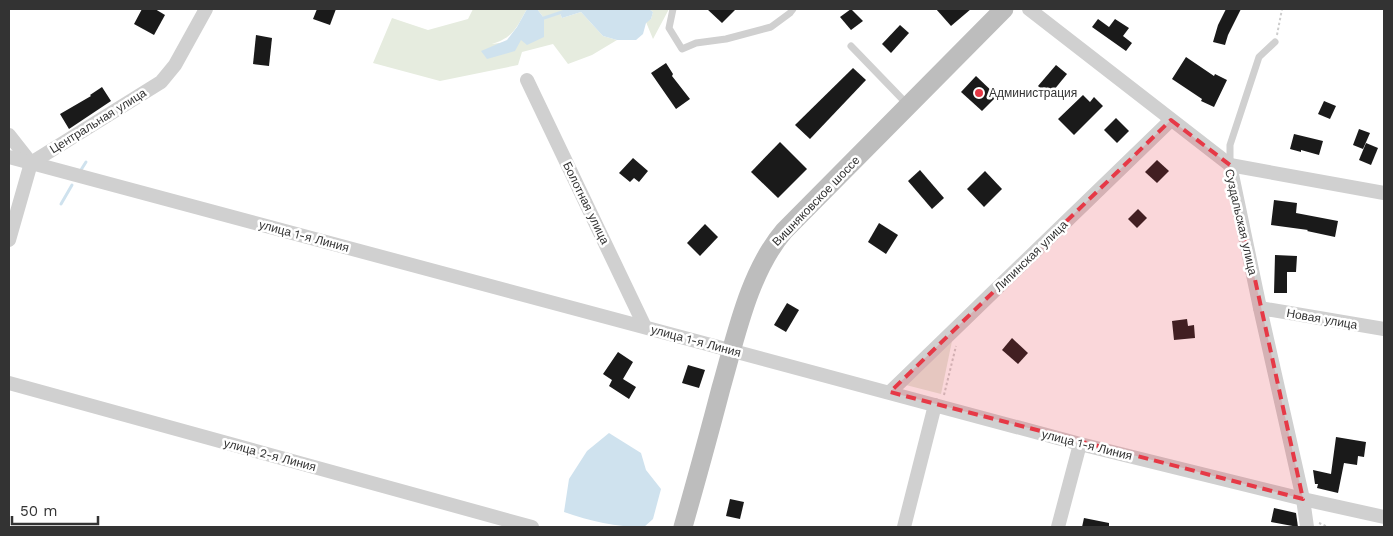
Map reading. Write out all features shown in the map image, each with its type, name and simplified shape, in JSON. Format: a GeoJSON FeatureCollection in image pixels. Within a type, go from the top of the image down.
{"type":"FeatureCollection","features":[{"type":"Feature","properties":{"kind":"street","name":"Центральная улица"},"geometry":{"type":"LineString","coordinates":[[31,162],[161,82],[175,65],[206,9]]}},
{"type":"Feature","properties":{"kind":"street","name":"Вишняковское шоссе"},"geometry":{"type":"LineString","coordinates":[[683,527],[732,350],[755,279],[767,253],[774,243],[1004,9]]}},
{"type":"Feature","properties":{"kind":"street","name":"Суздальская улица"},"geometry":{"type":"LineString","coordinates":[[1029,9],[1230,165],[1260,308],[1304,499],[1307,527]]}},
{"type":"Feature","properties":{"kind":"street","name":"Болотная улица"},"geometry":{"type":"LineString","coordinates":[[527,80],[645,327]]}},
{"type":"Feature","properties":{"kind":"street","name":"Липинская улица"},"geometry":{"type":"LineString","coordinates":[[890,392],[1171,120]]}},
{"type":"Feature","properties":{"kind":"street"},"geometry":{"type":"LineString","coordinates":[[9,134],[31,162],[9,240]]}},
{"type":"Feature","properties":{"kind":"street","name":"улица 1-я Линия"},"geometry":{"type":"LineString","coordinates":[[9,157],[1080,444],[1384,517]]}},
{"type":"Feature","properties":{"kind":"street"},"geometry":{"type":"LineString","coordinates":[[1230,165],[1384,193]]}},
{"type":"Feature","properties":{"kind":"street","name":"Новая улица"},"geometry":{"type":"LineString","coordinates":[[1260,308],[1384,330]]}},
{"type":"Feature","properties":{"kind":"street","name":"улица 2-я Линия"},"geometry":{"type":"LineString","coordinates":[[9,383],[532,527]]}},
{"type":"Feature","properties":{"kind":"street"},"geometry":{"type":"LineString","coordinates":[[904,527],[938,406]]}},
{"type":"Feature","properties":{"kind":"street"},"geometry":{"type":"LineString","coordinates":[[1058,527],[1080,444]]}},
{"type":"Feature","properties":{"kind":"lane"},"geometry":{"type":"LineString","coordinates":[[673,9],[669,28],[682,49],[696,43],[726,39],[771,27],[793,9]]}},
{"type":"Feature","properties":{"kind":"lane"},"geometry":{"type":"LineString","coordinates":[[1230,165],[1230,145],[1259,57],[1275,42]]}},
{"type":"Feature","properties":{"kind":"lane"},"geometry":{"type":"LineString","coordinates":[[851,46],[908,106]]}},
{"type":"Feature","properties":{"kind":"path"},"geometry":{"type":"LineString","coordinates":[[1275,42],[1282,9]]}},
{"type":"Feature","properties":{"kind":"path"},"geometry":{"type":"LineString","coordinates":[[938,406],[962,323]]}},
{"type":"Feature","properties":{"kind":"highlighted area"},"geometry":{"type":"Polygon","coordinates":[[[1171,120],[1230,165],[1303,499],[890,392],[1171,120]]]}},
{"type":"Feature","properties":{"kind":"shaded area"},"geometry":{"type":"Polygon","coordinates":[[[473,9],[527,9],[510,35],[492,44],[521,40],[544,18],[537,9],[566,9],[560,13],[562,18],[581,12],[603,36],[617,40],[592,55],[568,64],[553,44],[522,52],[518,65],[440,81],[373,63],[392,18],[428,30],[468,19],[473,9]]]}},
{"type":"Feature","properties":{"kind":"shaded area"},"geometry":{"type":"Polygon","coordinates":[[[649,9],[669,9],[653,39],[646,22],[651,19],[653,12],[649,9]]]}},
{"type":"Feature","properties":{"kind":"shaded area"},"geometry":{"type":"Polygon","coordinates":[[[952,341],[941,394],[906,385],[952,341]]]}},
{"type":"Feature","properties":{"kind":"water"},"geometry":{"type":"Polygon","coordinates":[[[527,9],[537,9],[544,18],[544,37],[527,45],[521,40],[515,51],[487,59],[481,51],[507,40],[527,9]]]}},
{"type":"Feature","properties":{"kind":"water"},"geometry":{"type":"Polygon","coordinates":[[[566,9],[649,9],[653,12],[651,19],[646,23],[643,34],[636,40],[617,40],[603,36],[581,12],[562,18],[560,13],[566,9]]]}},
{"type":"Feature","properties":{"kind":"water"},"geometry":{"type":"Polygon","coordinates":[[[609,433],[641,453],[646,470],[661,489],[653,519],[644,527],[603,523],[564,512],[569,479],[587,451],[609,433]]]}},
{"type":"Feature","properties":{"kind":"building"},"geometry":{"type":"Polygon","coordinates":[[[142,9],[155,9],[165,15],[154,35],[134,24],[142,9]]]}},
{"type":"Feature","properties":{"kind":"building"},"geometry":{"type":"Polygon","coordinates":[[[317,9],[336,9],[330,25],[313,19],[317,9]]]}},
{"type":"Feature","properties":{"kind":"building"},"geometry":{"type":"Polygon","coordinates":[[[707,9],[736,9],[722,23],[707,9]]]}},
{"type":"Feature","properties":{"kind":"building"},"geometry":{"type":"Polygon","coordinates":[[[851,9],[863,21],[851,30],[840,17],[851,9]]]}},
{"type":"Feature","properties":{"kind":"building"},"geometry":{"type":"Polygon","coordinates":[[[936,9],[971,9],[951,26],[936,9]]]}},
{"type":"Feature","properties":{"kind":"building"},"geometry":{"type":"Polygon","coordinates":[[[1226,9],[1241,9],[1225,45],[1213,42],[1218,25],[1226,9]]]}},
{"type":"Feature","properties":{"kind":"building"},"geometry":{"type":"Polygon","coordinates":[[[1098,19],[1109,27],[1115,19],[1129,28],[1123,36],[1132,43],[1126,51],[1092,27],[1098,19]]]}},
{"type":"Feature","properties":{"kind":"building"},"geometry":{"type":"Polygon","coordinates":[[[900,25],[909,33],[891,53],[882,44],[900,25]]]}},
{"type":"Feature","properties":{"kind":"building"},"geometry":{"type":"Polygon","coordinates":[[[256,35],[272,38],[269,66],[253,64],[256,35]]]}},
{"type":"Feature","properties":{"kind":"building"},"geometry":{"type":"Polygon","coordinates":[[[1186,57],[1214,76],[1215,74],[1227,80],[1214,107],[1201,101],[1202,99],[1172,79],[1186,57]]]}},
{"type":"Feature","properties":{"kind":"building"},"geometry":{"type":"Polygon","coordinates":[[[666,63],[673,74],[672,76],[690,99],[676,109],[651,73],[666,63]]]}},
{"type":"Feature","properties":{"kind":"building"},"geometry":{"type":"Polygon","coordinates":[[[1056,65],[1067,74],[1049,96],[1038,86],[1056,65]]]}},
{"type":"Feature","properties":{"kind":"building"},"geometry":{"type":"Polygon","coordinates":[[[853,68],[866,80],[810,139],[795,125],[853,68]]]}},
{"type":"Feature","properties":{"kind":"building"},"geometry":{"type":"Polygon","coordinates":[[[976,76],[997,96],[982,111],[961,92],[976,76]]]}},
{"type":"Feature","properties":{"kind":"building"},"geometry":{"type":"Polygon","coordinates":[[[102,87],[111,101],[69,129],[60,114],[91,96],[102,87]]]}},
{"type":"Feature","properties":{"kind":"building"},"geometry":{"type":"Polygon","coordinates":[[[1083,95],[1090,102],[1094,97],[1103,106],[1074,135],[1058,119],[1083,95]]]}},
{"type":"Feature","properties":{"kind":"building"},"geometry":{"type":"Polygon","coordinates":[[[1324,101],[1336,106],[1330,119],[1318,114],[1324,101]]]}},
{"type":"Feature","properties":{"kind":"building"},"geometry":{"type":"Polygon","coordinates":[[[1116,118],[1129,131],[1117,143],[1104,130],[1116,118]]]}},
{"type":"Feature","properties":{"kind":"building"},"geometry":{"type":"Polygon","coordinates":[[[1359,129],[1370,133],[1363,149],[1353,145],[1359,129]]]}},
{"type":"Feature","properties":{"kind":"building"},"geometry":{"type":"Polygon","coordinates":[[[1294,134],[1323,141],[1319,155],[1290,149],[1294,134]]]}},
{"type":"Feature","properties":{"kind":"building"},"geometry":{"type":"Polygon","coordinates":[[[780,142],[807,169],[778,198],[751,172],[780,142]]]}},
{"type":"Feature","properties":{"kind":"building"},"geometry":{"type":"Polygon","coordinates":[[[1366,143],[1378,148],[1371,165],[1359,160],[1366,143]]]}},
{"type":"Feature","properties":{"kind":"building"},"geometry":{"type":"Polygon","coordinates":[[[633,158],[648,171],[639,182],[634,178],[630,182],[619,173],[633,158]]]}},
{"type":"Feature","properties":{"kind":"building"},"geometry":{"type":"Polygon","coordinates":[[[1157,160],[1169,171],[1157,183],[1145,172],[1157,160]]]}},
{"type":"Feature","properties":{"kind":"building"},"geometry":{"type":"Polygon","coordinates":[[[920,170],[944,198],[932,209],[908,181],[920,170]]]}},
{"type":"Feature","properties":{"kind":"building"},"geometry":{"type":"Polygon","coordinates":[[[985,171],[1002,189],[984,207],[967,189],[985,171]]]}},
{"type":"Feature","properties":{"kind":"building"},"geometry":{"type":"Polygon","coordinates":[[[1274,200],[1297,203],[1296,213],[1338,221],[1335,237],[1308,230],[1271,225],[1274,200]]]}},
{"type":"Feature","properties":{"kind":"building"},"geometry":{"type":"Polygon","coordinates":[[[1138,209],[1147,218],[1137,228],[1128,219],[1138,209]]]}},
{"type":"Feature","properties":{"kind":"building"},"geometry":{"type":"Polygon","coordinates":[[[879,223],[898,235],[886,254],[868,242],[879,223]]]}},
{"type":"Feature","properties":{"kind":"building"},"geometry":{"type":"Polygon","coordinates":[[[705,224],[718,237],[700,256],[687,243],[705,224]]]}},
{"type":"Feature","properties":{"kind":"building"},"geometry":{"type":"Polygon","coordinates":[[[1275,255],[1297,256],[1296,272],[1287,272],[1287,293],[1274,293],[1275,255]]]}},
{"type":"Feature","properties":{"kind":"building"},"geometry":{"type":"Polygon","coordinates":[[[787,303],[799,310],[786,332],[774,325],[787,303]]]}},
{"type":"Feature","properties":{"kind":"building"},"geometry":{"type":"Polygon","coordinates":[[[1187,319],[1188,326],[1194,325],[1195,338],[1174,340],[1172,321],[1187,319]]]}},
{"type":"Feature","properties":{"kind":"building"},"geometry":{"type":"Polygon","coordinates":[[[1012,338],[1028,353],[1018,364],[1002,350],[1012,338]]]}},
{"type":"Feature","properties":{"kind":"building"},"geometry":{"type":"Polygon","coordinates":[[[618,352],[633,362],[623,379],[636,387],[629,399],[609,386],[612,380],[603,374],[618,352]]]}},
{"type":"Feature","properties":{"kind":"building"},"geometry":{"type":"Polygon","coordinates":[[[688,365],[705,370],[699,388],[682,383],[688,365]]]}},
{"type":"Feature","properties":{"kind":"building"},"geometry":{"type":"Polygon","coordinates":[[[1336,437],[1366,442],[1364,457],[1358,456],[1357,465],[1344,463],[1338,493],[1317,488],[1318,484],[1315,484],[1313,470],[1331,474],[1336,437]]]}},
{"type":"Feature","properties":{"kind":"building"},"geometry":{"type":"Polygon","coordinates":[[[730,499],[744,502],[740,519],[726,516],[730,499]]]}},
{"type":"Feature","properties":{"kind":"building"},"geometry":{"type":"Polygon","coordinates":[[[1274,508],[1296,513],[1298,527],[1271,522],[1274,508]]]}},
{"type":"Feature","properties":{"kind":"building"},"geometry":{"type":"Polygon","coordinates":[[[1084,518],[1109,523],[1109,527],[1082,527],[1084,518]]]}},
{"type":"Feature","properties":{"kind":"waterway"},"geometry":{"type":"LineString","coordinates":[[544,18],[571,9]]}},
{"type":"Feature","properties":{"kind":"waterway"},"geometry":{"type":"LineString","coordinates":[[79,173],[86,162]]}},
{"type":"Feature","properties":{"kind":"waterway"},"geometry":{"type":"LineString","coordinates":[[61,204],[72,185]]}},
{"type":"Feature","properties":{"kind":"place","name":"Администрация"},"geometry":{"type":"Point","coordinates":[979,93]}}]}
